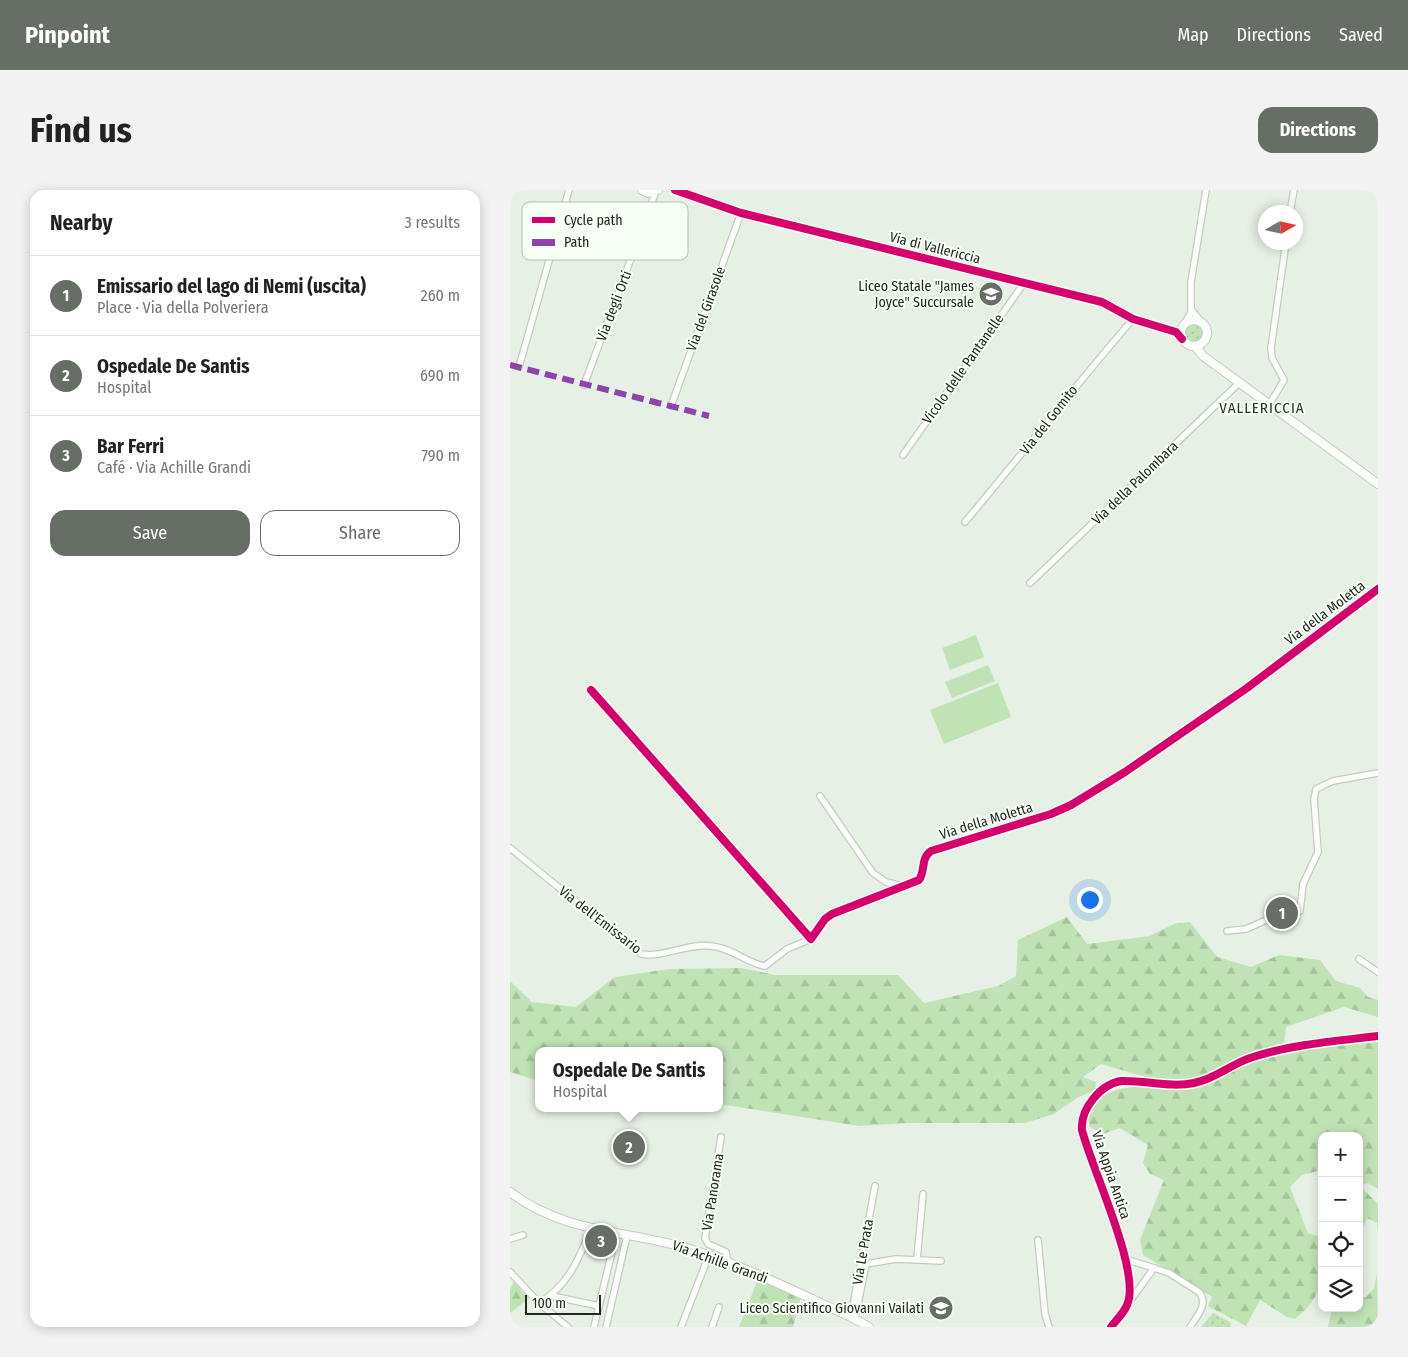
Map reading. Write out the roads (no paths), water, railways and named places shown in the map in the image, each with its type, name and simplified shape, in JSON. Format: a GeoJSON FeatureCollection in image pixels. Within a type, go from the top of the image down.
{"type":"FeatureCollection","features":[{"type":"Feature","properties":{"kind":"street","name":"Via di Vallericcia"},"geometry":{"type":"LineString","coordinates":[[676,190],[716,206],[1102,302],[1133,319],[1176,332],[1188,344],[1195,346],[1208,360],[1378,484]]}},
{"type":"Feature","properties":{"kind":"street"},"geometry":{"type":"LineString","coordinates":[[1182,339],[1181,330],[1191,307],[1191,282],[1206,190]]}},
{"type":"Feature","properties":{"kind":"street"},"geometry":{"type":"LineString","coordinates":[[1291,205],[1294,190]]}},
{"type":"Feature","properties":{"kind":"street","name":"Via del Girasole"},"geometry":{"type":"LineString","coordinates":[[671,406],[741,212]]}},
{"type":"Feature","properties":{"kind":"street"},"geometry":{"type":"LineString","coordinates":[[1268,405],[1284,380],[1282,372],[1272,358],[1271,346],[1285,250]]}},
{"type":"Feature","properties":{"kind":"street"},"geometry":{"type":"LineString","coordinates":[[519,367],[549,260]]}},
{"type":"Feature","properties":{"kind":"street","name":"Via degli Orti"},"geometry":{"type":"LineString","coordinates":[[584,385],[628,260]]}},
{"type":"Feature","properties":{"kind":"street","name":"Vicolo delle Pantanelle"},"geometry":{"type":"LineString","coordinates":[[903,456],[1024,283]]}},
{"type":"Feature","properties":{"kind":"street"},"geometry":{"type":"LineString","coordinates":[[1191,307],[1207,331],[1202,352],[1208,360]]}},
{"type":"Feature","properties":{"kind":"street","name":"Via del Gomito"},"geometry":{"type":"LineString","coordinates":[[965,522],[1034,439],[1085,373],[1133,319]]}},
{"type":"Feature","properties":{"kind":"street","name":"Via di Vallericcia"},"geometry":{"type":"LineString","coordinates":[[1165,328],[1193,320],[1202,322]]}},
{"type":"Feature","properties":{"kind":"street"},"geometry":{"type":"LineString","coordinates":[[1195,346],[1203,342]]}},
{"type":"Feature","properties":{"kind":"street","name":"Via della Palombara"},"geometry":{"type":"LineString","coordinates":[[1030,583],[1240,383]]}},
{"type":"Feature","properties":{"kind":"street","name":"Via della Moletta"},"geometry":{"type":"LineString","coordinates":[[811,939],[825,919],[832,914],[921,877],[924,858],[931,851],[1056,812],[1114,779],[1247,688],[1378,588]]}},
{"type":"Feature","properties":{"kind":"street"},"geometry":{"type":"LineString","coordinates":[[591,690],[811,939]]}},
{"type":"Feature","properties":{"kind":"street"},"geometry":{"type":"LineString","coordinates":[[1227,931],[1246,929],[1271,918],[1300,911],[1303,884],[1318,852],[1314,799],[1316,789],[1333,781],[1378,773]]}},
{"type":"Feature","properties":{"kind":"street"},"geometry":{"type":"LineString","coordinates":[[820,796],[872,871],[886,882],[902,886]]}},
{"type":"Feature","properties":{"kind":"street","name":"Via dell'Emissario"},"geometry":{"type":"LineString","coordinates":[[510,848],[641,954],[650,955],[694,946],[711,946],[730,950],[765,966],[790,947],[811,939]]}},
{"type":"Feature","properties":{"kind":"street"},"geometry":{"type":"LineString","coordinates":[[1359,959],[1378,972]]}},
{"type":"Feature","properties":{"kind":"street","name":"Via Appia Antica"},"geometry":{"type":"LineString","coordinates":[[1128,1304],[1130,1283],[1125,1259],[1082,1128],[1086,1110],[1106,1087],[1114,1082],[1124,1081],[1194,1083],[1210,1078],[1243,1060],[1258,1055],[1300,1046],[1378,1036]]}},
{"type":"Feature","properties":{"kind":"street","name":"Via Panorama"},"geometry":{"type":"LineString","coordinates":[[721,1138],[706,1238],[708,1244],[726,1252],[728,1263]]}},
{"type":"Feature","properties":{"kind":"street","name":"Via Le Prata"},"geometry":{"type":"LineString","coordinates":[[853,1318],[875,1186]]}},
{"type":"Feature","properties":{"kind":"street","name":"Via Achille Grandi"},"geometry":{"type":"LineString","coordinates":[[510,1192],[538,1210],[591,1230],[671,1244],[728,1263],[853,1318],[869,1327]]}},
{"type":"Feature","properties":{"kind":"street"},"geometry":{"type":"LineString","coordinates":[[917,1259],[923,1194]]}},
{"type":"Feature","properties":{"kind":"street"},"geometry":{"type":"LineString","coordinates":[[538,1303],[552,1296],[571,1273],[591,1230]]}},
{"type":"Feature","properties":{"kind":"street"},"geometry":{"type":"LineString","coordinates":[[510,1239],[523,1235]]}},
{"type":"Feature","properties":{"kind":"street"},"geometry":{"type":"LineString","coordinates":[[594,1327],[616,1235]]}},
{"type":"Feature","properties":{"kind":"street"},"geometry":{"type":"LineString","coordinates":[[606,1327],[627,1236]]}},
{"type":"Feature","properties":{"kind":"street"},"geometry":{"type":"LineString","coordinates":[[1038,1240],[1045,1314],[1049,1327]]}},
{"type":"Feature","properties":{"kind":"street"},"geometry":{"type":"LineString","coordinates":[[684,1326],[709,1256]]}},
{"type":"Feature","properties":{"kind":"street","name":"Via Le Prata"},"geometry":{"type":"LineString","coordinates":[[853,1318],[865,1264],[917,1259],[941,1261]]}},
{"type":"Feature","properties":{"kind":"street"},"geometry":{"type":"LineString","coordinates":[[1125,1259],[1171,1274],[1203,1297],[1203,1305],[1190,1327]]}},
{"type":"Feature","properties":{"kind":"street"},"geometry":{"type":"LineString","coordinates":[[1111,1327],[1154,1268]]}},
{"type":"Feature","properties":{"kind":"street"},"geometry":{"type":"LineString","coordinates":[[510,1272],[538,1303],[568,1327]]}},
{"type":"Feature","properties":{"kind":"street"},"geometry":{"type":"LineString","coordinates":[[552,1296],[600,1306]]}},
{"type":"Feature","properties":{"kind":"street"},"geometry":{"type":"LineString","coordinates":[[712,1327],[719,1307]]}},
{"type":"Feature","properties":{"kind":"place","name":"Liceo Statale \"James Joyce\" Succursale"},"geometry":{"type":"Point","coordinates":[991,294]}},
{"type":"Feature","properties":{"kind":"place","name":"Emissario del lago di Nemi (uscita)"},"geometry":{"type":"Point","coordinates":[1282,913]}},
{"type":"Feature","properties":{"kind":"place","name":"Ospedale De Santis"},"geometry":{"type":"Point","coordinates":[629,1147]}},
{"type":"Feature","properties":{"kind":"place","name":"Bar Ferri"},"geometry":{"type":"Point","coordinates":[601,1241]}},
{"type":"Feature","properties":{"kind":"place","name":"Liceo Scientifico Giovanni Vailati"},"geometry":{"type":"Point","coordinates":[941,1308]}},
{"type":"Feature","properties":{"kind":"district","name":"VALLERICCIA"},"geometry":{"type":"Point","coordinates":[1262,408]}}]}
